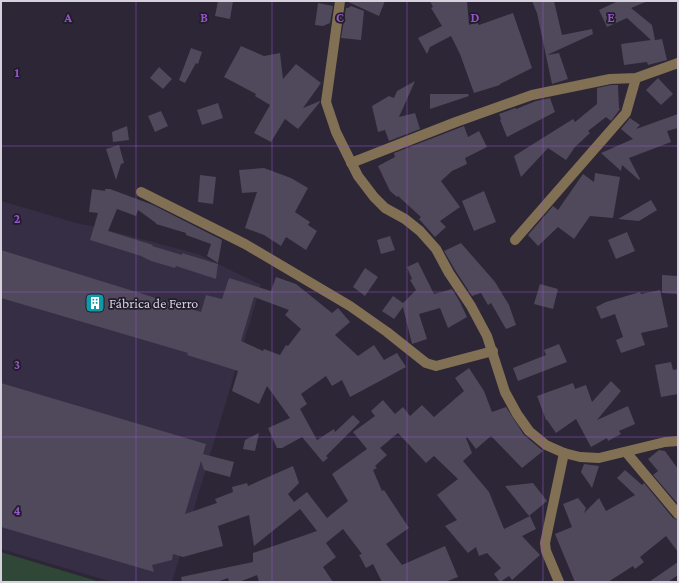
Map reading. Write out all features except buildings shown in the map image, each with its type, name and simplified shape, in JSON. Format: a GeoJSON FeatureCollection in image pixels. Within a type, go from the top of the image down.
{"type":"FeatureCollection","features":[{"type":"Feature","properties":{"kind":"street"},"geometry":{"type":"LineString","coordinates":[[340,1],[326,102],[336,132],[358,176],[374,197],[385,208],[405,219],[420,231],[436,249],[487,336],[505,392],[517,414],[529,431],[546,445],[564,453],[580,457],[599,458],[666,442],[678,441]]}},
{"type":"Feature","properties":{"kind":"street"},"geometry":{"type":"LineString","coordinates":[[351,163],[456,122],[532,95],[610,79],[636,78],[678,63]]}},
{"type":"Feature","properties":{"kind":"street"},"geometry":{"type":"LineString","coordinates":[[514,240],[626,113],[636,78]]}},
{"type":"Feature","properties":{"kind":"street"},"geometry":{"type":"LineString","coordinates":[[141,192],[245,244],[350,306],[387,332],[426,363],[436,366],[493,351]]}},
{"type":"Feature","properties":{"kind":"street"},"geometry":{"type":"LineString","coordinates":[[626,452],[678,514]]}},
{"type":"Feature","properties":{"kind":"street"},"geometry":{"type":"LineString","coordinates":[[559,582],[546,551],[545,543],[564,453]]}},
{"type":"Feature","properties":{"kind":"shaded area"},"geometry":{"type":"Polygon","coordinates":[[[1,201],[80,224],[198,254],[261,285],[172,582],[112,582],[1,549],[1,201]]]}},
{"type":"Feature","properties":{"kind":"green space"},"geometry":{"type":"Polygon","coordinates":[[[1,552],[100,582],[1,582],[1,552]]]}},
{"type":"Feature","properties":{"kind":"place","name":"Fábrica de Ferro"},"geometry":{"type":"Point","coordinates":[95,303]}}]}
